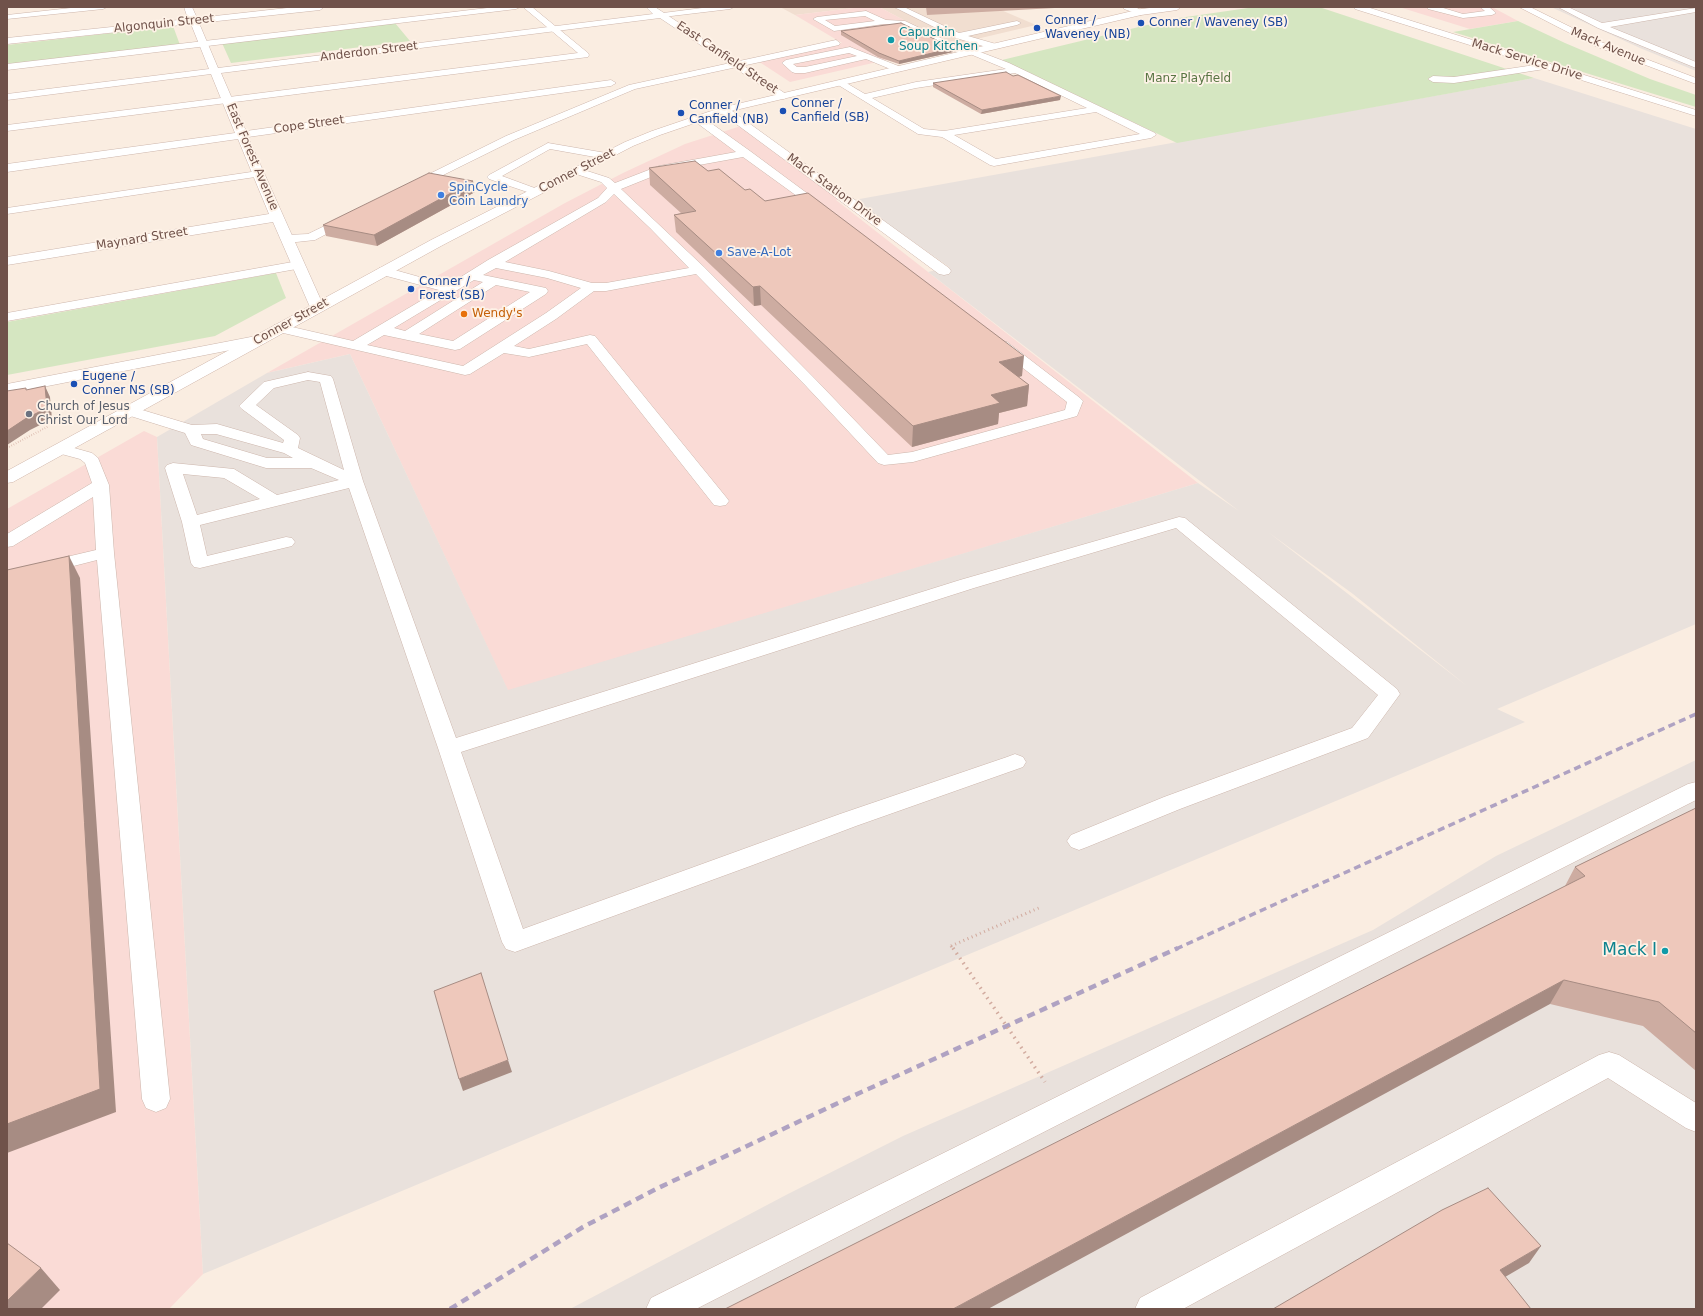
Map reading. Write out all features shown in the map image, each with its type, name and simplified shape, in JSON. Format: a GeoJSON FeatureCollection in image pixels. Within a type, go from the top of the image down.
{"type":"FeatureCollection","features":[{"type":"Feature","properties":{"kind":"street","name":"East Forest Avenue"},"geometry":{"type":"LineString","coordinates":[[188,7],[243,135],[258,174],[317,308]]}},
{"type":"Feature","properties":{"kind":"street","name":"Algonquin Street"},"geometry":{"type":"LineString","coordinates":[[7,41],[320,7]]}},
{"type":"Feature","properties":{"kind":"street","name":"East Canfield Street"},"geometry":{"type":"LineString","coordinates":[[650,7],[784,96]]}},
{"type":"Feature","properties":{"kind":"street"},"geometry":{"type":"LineString","coordinates":[[1127,7],[1141,12]]}},
{"type":"Feature","properties":{"kind":"street","name":"Conner Street"},"geometry":{"type":"LineString","coordinates":[[7,478],[384,271],[628,144],[697,118],[724,110],[1141,12],[1177,7]]}},
{"type":"Feature","properties":{"kind":"street","name":"Mack Service Drive"},"geometry":{"type":"LineString","coordinates":[[1358,7],[1696,113]]}},
{"type":"Feature","properties":{"kind":"street","name":"Mack Avenue"},"geometry":{"type":"LineString","coordinates":[[1523,7],[1598,44],[1696,81]]}},
{"type":"Feature","properties":{"kind":"street","name":"Anderdon Street"},"geometry":{"type":"LineString","coordinates":[[7,97],[663,15]]}},
{"type":"Feature","properties":{"kind":"street","name":"Cope Street"},"geometry":{"type":"LineString","coordinates":[[7,168],[612,83]]}},
{"type":"Feature","properties":{"kind":"street","name":"Mack Station Drive"},"geometry":{"type":"LineString","coordinates":[[724,110],[944,270]]}},
{"type":"Feature","properties":{"kind":"street","name":"Maynard Street"},"geometry":{"type":"LineString","coordinates":[[7,261],[277,217]]}},
{"type":"Feature","properties":{"kind":"street"},"geometry":{"type":"LineString","coordinates":[[7,389],[256,341]]}},
{"type":"Feature","properties":{"kind":"lane"},"geometry":{"type":"LineString","coordinates":[[7,17],[103,7]]}},
{"type":"Feature","properties":{"kind":"lane"},"geometry":{"type":"LineString","coordinates":[[7,67],[516,7]]}},
{"type":"Feature","properties":{"kind":"lane"},"geometry":{"type":"LineString","coordinates":[[7,128],[585,54],[527,7]]}},
{"type":"Feature","properties":{"kind":"lane","name":"Anderdon Street"},"geometry":{"type":"LineString","coordinates":[[663,15],[730,7]]}},
{"type":"Feature","properties":{"kind":"lane"},"geometry":{"type":"LineString","coordinates":[[898,7],[959,36],[995,46]]}},
{"type":"Feature","properties":{"kind":"lane"},"geometry":{"type":"LineString","coordinates":[[1430,7],[1463,16],[1492,13],[1484,7]]}},
{"type":"Feature","properties":{"kind":"lane"},"geometry":{"type":"LineString","coordinates":[[1452,7],[1470,7]]}},
{"type":"Feature","properties":{"kind":"lane"},"geometry":{"type":"LineString","coordinates":[[1562,7],[1601,26],[1696,65]]}},
{"type":"Feature","properties":{"kind":"lane"},"geometry":{"type":"LineString","coordinates":[[1601,26],[1696,10]]}},
{"type":"Feature","properties":{"kind":"lane"},"geometry":{"type":"LineString","coordinates":[[884,22],[866,13],[817,20],[834,29],[884,22],[902,23],[1015,70],[1150,135],[994,163],[944,134]]}},
{"type":"Feature","properties":{"kind":"lane"},"geometry":{"type":"LineString","coordinates":[[928,22],[934,18],[931,13]]}},
{"type":"Feature","properties":{"kind":"lane"},"geometry":{"type":"LineString","coordinates":[[959,36],[1017,23]]}},
{"type":"Feature","properties":{"kind":"lane"},"geometry":{"type":"LineString","coordinates":[[834,29],[834,33],[837,37],[850,45],[850,50]]}},
{"type":"Feature","properties":{"kind":"lane"},"geometry":{"type":"LineString","coordinates":[[404,191],[510,138],[632,87],[836,43]]}},
{"type":"Feature","properties":{"kind":"lane"},"geometry":{"type":"LineString","coordinates":[[864,57],[805,70],[795,70],[786,64],[789,62],[850,50],[864,57],[898,69]]}},
{"type":"Feature","properties":{"kind":"lane"},"geometry":{"type":"LineString","coordinates":[[1433,79],[1454,80],[1548,66]]}},
{"type":"Feature","properties":{"kind":"lane"},"geometry":{"type":"LineString","coordinates":[[864,97],[916,85],[1015,70]]}},
{"type":"Feature","properties":{"kind":"lane"},"geometry":{"type":"LineString","coordinates":[[840,83],[922,132],[944,134],[1096,109]]}},
{"type":"Feature","properties":{"kind":"lane"},"geometry":{"type":"LineString","coordinates":[[697,118],[834,217]]}},
{"type":"Feature","properties":{"kind":"lane"},"geometry":{"type":"LineString","coordinates":[[536,192],[494,177],[548,146],[606,156]]}},
{"type":"Feature","properties":{"kind":"lane"},"geometry":{"type":"LineString","coordinates":[[355,346],[470,276],[602,200],[613,188],[663,168],[746,153]]}},
{"type":"Feature","properties":{"kind":"lane"},"geometry":{"type":"LineString","coordinates":[[577,171],[605,180],[654,225],[812,382],[884,460],[913,457],[1072,413],[1074,401],[994,338]]}},
{"type":"Feature","properties":{"kind":"lane"},"geometry":{"type":"LineString","coordinates":[[7,211],[258,174]]}},
{"type":"Feature","properties":{"kind":"lane"},"geometry":{"type":"LineString","coordinates":[[287,240],[312,237],[361,212]]}},
{"type":"Feature","properties":{"kind":"lane"},"geometry":{"type":"LineString","coordinates":[[492,263],[549,275],[591,287],[606,287],[699,270]]}},
{"type":"Feature","properties":{"kind":"lane"},"geometry":{"type":"LineString","coordinates":[[7,317],[298,266]]}},
{"type":"Feature","properties":{"kind":"lane"},"geometry":{"type":"LineString","coordinates":[[384,271],[450,289]]}},
{"type":"Feature","properties":{"kind":"lane"},"geometry":{"type":"LineString","coordinates":[[382,330],[455,346],[541,291],[470,276]]}},
{"type":"Feature","properties":{"kind":"lane"},"geometry":{"type":"LineString","coordinates":[[406,336],[494,281]]}},
{"type":"Feature","properties":{"kind":"lane"},"geometry":{"type":"LineString","coordinates":[[279,328],[466,371],[551,316],[591,287]]}},
{"type":"Feature","properties":{"kind":"lane"},"geometry":{"type":"LineString","coordinates":[[502,348],[529,353],[590,339],[720,501]]}},
{"type":"Feature","properties":{"kind":"lane"},"geometry":{"type":"LineString","coordinates":[[290,450],[292,438],[247,406],[269,385],[308,376],[326,379],[355,481],[449,748],[515,942],[746,859],[848,820],[1015,762]]}},
{"type":"Feature","properties":{"kind":"lane"},"geometry":{"type":"LineString","coordinates":[[128,411],[191,430],[217,430],[290,450],[314,463],[355,481]]}},
{"type":"Feature","properties":{"kind":"lane"},"geometry":{"type":"LineString","coordinates":[[191,430],[197,442],[266,463],[314,463]]}},
{"type":"Feature","properties":{"kind":"lane"},"geometry":{"type":"LineString","coordinates":[[60,449],[86,456],[92,461],[101,485],[156,1099]]}},
{"type":"Feature","properties":{"kind":"lane"},"geometry":{"type":"LineString","coordinates":[[276,501],[228,473],[173,468],[191,522],[200,563],[286,542]]}},
{"type":"Feature","properties":{"kind":"lane"},"geometry":{"type":"LineString","coordinates":[[191,522],[355,481]]}},
{"type":"Feature","properties":{"kind":"lane"},"geometry":{"type":"LineString","coordinates":[[7,542],[101,485]]}},
{"type":"Feature","properties":{"kind":"lane"},"geometry":{"type":"LineString","coordinates":[[449,748],[967,584],[1180,522],[1390,694],[1360,733],[1172,803],[1079,841]]}},
{"type":"Feature","properties":{"kind":"lane"},"geometry":{"type":"LineString","coordinates":[[7,577],[106,553]]}},
{"type":"Feature","properties":{"kind":"lane"},"geometry":{"type":"LineString","coordinates":[[662,1309],[1696,790]]}},
{"type":"Feature","properties":{"kind":"lane"},"geometry":{"type":"LineString","coordinates":[[1151,1309],[1609,1064],[1696,1119]]}},
{"type":"Feature","properties":{"kind":"path"},"geometry":{"type":"LineString","coordinates":[[1040,907],[951,946],[1045,1082]]}},
{"type":"Feature","properties":{"kind":"shaded area"},"geometry":{"type":"Polygon","coordinates":[[[780,7],[862,7],[795,15],[780,7]]]}},
{"type":"Feature","properties":{"kind":"shaded area"},"geometry":{"type":"Polygon","coordinates":[[[862,7],[879,7],[951,45],[790,82],[758,61],[842,43],[795,15],[862,7]]]}},
{"type":"Feature","properties":{"kind":"shaded area"},"geometry":{"type":"Polygon","coordinates":[[[879,7],[994,7],[1036,25],[951,45],[879,7]]]}},
{"type":"Feature","properties":{"kind":"shaded area"},"geometry":{"type":"Polygon","coordinates":[[[1399,7],[1492,7],[1518,21],[1470,29],[1399,7]]]}},
{"type":"Feature","properties":{"kind":"shaded area"},"geometry":{"type":"Polygon","coordinates":[[[1551,7],[1696,7],[1696,71],[1640,48],[1551,7]]]}},
{"type":"Feature","properties":{"kind":"shaded area"},"geometry":{"type":"Polygon","coordinates":[[[1534,78],[1696,129],[1696,624],[1497,709],[1525,722],[203,1274],[157,437],[267,373],[350,354],[508,690],[1198,483],[1239,511],[928,272],[949,267],[854,200],[1534,78]],[[1268,532],[1467,686],[1353,594],[1268,532]]]}},
{"type":"Feature","properties":{"kind":"shaded area"},"geometry":{"type":"Polygon","coordinates":[[[744,125],[844,198],[836,200],[1198,483],[508,691],[350,354],[267,373],[565,203],[623,173],[685,144],[744,125]]]}},
{"type":"Feature","properties":{"kind":"shaded area"},"geometry":{"type":"Polygon","coordinates":[[[144,431],[157,437],[203,1274],[169,1309],[7,1309],[7,509],[144,431]]]}},
{"type":"Feature","properties":{"kind":"shaded area"},"geometry":{"type":"Polygon","coordinates":[[[1696,760],[1696,1309],[570,1309],[786,1195],[903,1136],[1373,930],[1496,856],[1696,760]]]}},
{"type":"Feature","properties":{"kind":"green space","name":"Manz Playfield"},"geometry":{"type":"Polygon","coordinates":[[[1255,7],[1319,7],[1534,78],[1177,143],[1002,60],[1172,19],[1255,7]]]}},
{"type":"Feature","properties":{"kind":"green space"},"geometry":{"type":"Polygon","coordinates":[[[1518,21],[1565,43],[1650,79],[1696,95],[1696,107],[1453,32],[1518,21]]]}},
{"type":"Feature","properties":{"kind":"green space"},"geometry":{"type":"Polygon","coordinates":[[[395,23],[410,41],[231,63],[222,43],[395,23]]]}},
{"type":"Feature","properties":{"kind":"green space"},"geometry":{"type":"Polygon","coordinates":[[[173,26],[180,45],[7,66],[7,45],[173,26]]]}},
{"type":"Feature","properties":{"kind":"green space"},"geometry":{"type":"Polygon","coordinates":[[[276,273],[286,298],[215,336],[7,375],[7,322],[276,273]]]}},
{"type":"Feature","properties":{"kind":"building","name":"Capuchin Soup Kitchen"},"geometry":{"type":"Polygon","coordinates":[[[901,23],[953,48],[899,61],[879,53],[841,31],[901,23]]]}},
{"type":"Feature","properties":{"kind":"building"},"geometry":{"type":"Polygon","coordinates":[[[1006,72],[1013,76],[1018,75],[1061,96],[982,110],[933,83],[1006,72]]]}},
{"type":"Feature","properties":{"kind":"building"},"geometry":{"type":"Polygon","coordinates":[[[695,161],[708,171],[719,169],[745,190],[750,189],[765,201],[808,193],[1024,356],[999,362],[1029,385],[991,395],[1000,403],[913,426],[760,286],[753,287],[674,215],[696,211],[649,168],[695,161]]]}},
{"type":"Feature","properties":{"kind":"building"},"geometry":{"type":"Polygon","coordinates":[[[429,173],[473,181],[374,235],[323,225],[429,173]]]}},
{"type":"Feature","properties":{"kind":"building"},"geometry":{"type":"Polygon","coordinates":[[[45,386],[47,408],[25,419],[7,431],[7,391],[26,388],[26,390],[45,386]]]}},
{"type":"Feature","properties":{"kind":"building"},"geometry":{"type":"Polygon","coordinates":[[[69,556],[100,1089],[7,1124],[7,570],[69,556]]]}},
{"type":"Feature","properties":{"kind":"building"},"geometry":{"type":"Polygon","coordinates":[[[1696,808],[1696,1033],[1659,1002],[1564,980],[953,1309],[725,1309],[1585,876],[1575,867],[1696,808]]]}},
{"type":"Feature","properties":{"kind":"building"},"geometry":{"type":"Polygon","coordinates":[[[481,973],[508,1060],[459,1079],[434,991],[481,973]]]}},
{"type":"Feature","properties":{"kind":"building"},"geometry":{"type":"Polygon","coordinates":[[[1488,1188],[1541,1246],[1500,1270],[1531,1309],[1273,1309],[1442,1210],[1488,1188]]]}},
{"type":"Feature","properties":{"kind":"building"},"geometry":{"type":"Polygon","coordinates":[[[7,1243],[41,1268],[7,1301],[7,1243]]]}},
{"type":"Feature","properties":{"kind":"railway"},"geometry":{"type":"LineString","coordinates":[[1176,949],[1696,714]]}},
{"type":"Feature","properties":{"kind":"railway"},"geometry":{"type":"LineString","coordinates":[[450,1309],[583,1227],[656,1189],[855,1095],[1178,948]]}},
{"type":"Feature","properties":{"kind":"place","name":"Conner / Waveney (SB)"},"geometry":{"type":"Point","coordinates":[1141,23]}},
{"type":"Feature","properties":{"kind":"place","name":"Conner / Waveney (NB)"},"geometry":{"type":"Point","coordinates":[1037,28]}},
{"type":"Feature","properties":{"kind":"place","name":"Capuchin Soup Kitchen"},"geometry":{"type":"Point","coordinates":[891,40]}},
{"type":"Feature","properties":{"kind":"place","name":"Conner / Canfield (SB)"},"geometry":{"type":"Point","coordinates":[783,111]}},
{"type":"Feature","properties":{"kind":"place","name":"Conner / Canfield (NB)"},"geometry":{"type":"Point","coordinates":[681,113]}},
{"type":"Feature","properties":{"kind":"place","name":"SpinCycle Coin Laundry"},"geometry":{"type":"Point","coordinates":[441,195]}},
{"type":"Feature","properties":{"kind":"place","name":"Save-A-Lot"},"geometry":{"type":"Point","coordinates":[719,253]}},
{"type":"Feature","properties":{"kind":"place","name":"Conner / Forest (SB)"},"geometry":{"type":"Point","coordinates":[411,289]}},
{"type":"Feature","properties":{"kind":"place","name":"Wendy's"},"geometry":{"type":"Point","coordinates":[464,314]}},
{"type":"Feature","properties":{"kind":"place","name":"Eugene / Conner NS (SB)"},"geometry":{"type":"Point","coordinates":[74,384]}},
{"type":"Feature","properties":{"kind":"place","name":"Church of Jesus Christ Our Lord"},"geometry":{"type":"Point","coordinates":[29,414]}},
{"type":"Feature","properties":{"kind":"place","name":"Mack I"},"geometry":{"type":"Point","coordinates":[1665,951]}}]}
